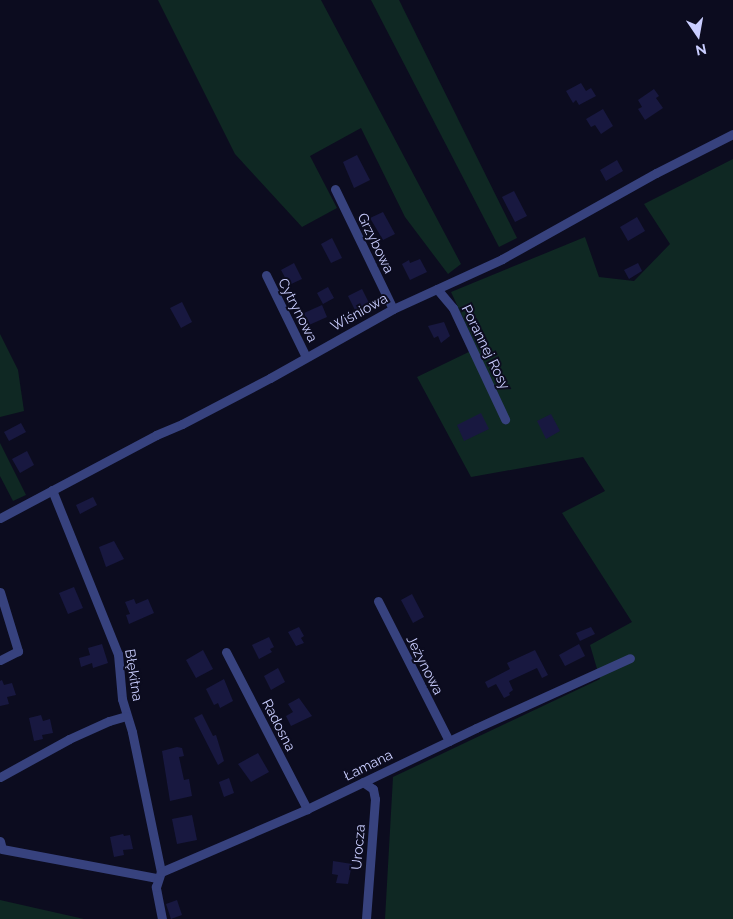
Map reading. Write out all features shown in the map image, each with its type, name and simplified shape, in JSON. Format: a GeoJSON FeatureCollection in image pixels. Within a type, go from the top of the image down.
{"type":"FeatureCollection","features":[{"type":"Feature","properties":{"kind":"street","name":"Wiśniowa"},"geometry":{"type":"LineString","coordinates":[[0,518],[306,357],[393,309],[502,259],[656,173],[733,134]]}},
{"type":"Feature","properties":{"kind":"street","name":"Grzybowa"},"geometry":{"type":"LineString","coordinates":[[335,189],[393,309]]}},
{"type":"Feature","properties":{"kind":"street","name":"Cytrynowa"},"geometry":{"type":"LineString","coordinates":[[266,276],[306,357]]}},
{"type":"Feature","properties":{"kind":"street","name":"Porannej Rosy"},"geometry":{"type":"LineString","coordinates":[[437,289],[453,308],[505,419]]}},
{"type":"Feature","properties":{"kind":"street","name":"Błękitna"},"geometry":{"type":"LineString","coordinates":[[52,490],[113,637],[118,654],[122,699],[159,875]]}},
{"type":"Feature","properties":{"kind":"street"},"geometry":{"type":"LineString","coordinates":[[0,592],[18,651],[0,660]]}},
{"type":"Feature","properties":{"kind":"street","name":"Jeżynowa"},"geometry":{"type":"LineString","coordinates":[[378,601],[449,741]]}},
{"type":"Feature","properties":{"kind":"street","name":"Radosna"},"geometry":{"type":"LineString","coordinates":[[226,652],[307,810]]}},
{"type":"Feature","properties":{"kind":"street","name":"Łamana"},"geometry":{"type":"LineString","coordinates":[[159,875],[307,810],[449,741],[630,658]]}},
{"type":"Feature","properties":{"kind":"street"},"geometry":{"type":"LineString","coordinates":[[0,777],[69,739],[126,716]]}},
{"type":"Feature","properties":{"kind":"street","name":"Urocza"},"geometry":{"type":"LineString","coordinates":[[363,782],[373,789],[375,799],[366,919]]}},
{"type":"Feature","properties":{"kind":"street"},"geometry":{"type":"LineString","coordinates":[[0,841],[2,849],[159,875],[156,887],[162,919]]}},
{"type":"Feature","properties":{"kind":"green space"},"geometry":{"type":"Polygon","coordinates":[[[158,0],[321,0],[461,264],[448,274],[405,217],[361,128],[310,156],[337,208],[302,227],[235,154],[158,0]]]}},
{"type":"Feature","properties":{"kind":"green space"},"geometry":{"type":"Polygon","coordinates":[[[371,0],[399,0],[517,238],[499,247],[371,0]]]}},
{"type":"Feature","properties":{"kind":"green space"},"geometry":{"type":"Polygon","coordinates":[[[733,159],[733,919],[385,919],[393,777],[600,679],[590,645],[632,622],[562,513],[605,491],[583,457],[471,477],[417,377],[477,348],[451,292],[585,237],[599,277],[634,281],[670,244],[644,204],[733,159]]]}},
{"type":"Feature","properties":{"kind":"green space"},"geometry":{"type":"Polygon","coordinates":[[[0,334],[18,370],[24,411],[0,417],[0,334]]]}},
{"type":"Feature","properties":{"kind":"green space"},"geometry":{"type":"Polygon","coordinates":[[[0,443],[26,495],[13,501],[0,476],[0,443]]]}},
{"type":"Feature","properties":{"kind":"green space"},"geometry":{"type":"Polygon","coordinates":[[[0,900],[84,919],[0,919],[0,900]]]}},
{"type":"Feature","properties":{"kind":"building"},"geometry":{"type":"Polygon","coordinates":[[[581,83],[586,91],[591,88],[596,96],[579,105],[576,100],[573,103],[566,91],[581,83]]]}},
{"type":"Feature","properties":{"kind":"building"},"geometry":{"type":"Polygon","coordinates":[[[654,89],[659,96],[656,98],[663,108],[645,120],[638,109],[642,107],[638,100],[654,89]]]}},
{"type":"Feature","properties":{"kind":"building"},"geometry":{"type":"Polygon","coordinates":[[[603,109],[613,126],[601,134],[595,125],[591,127],[586,119],[603,109]]]}},
{"type":"Feature","properties":{"kind":"building"},"geometry":{"type":"Polygon","coordinates":[[[357,155],[370,180],[354,188],[343,162],[357,155]]]}},
{"type":"Feature","properties":{"kind":"building"},"geometry":{"type":"Polygon","coordinates":[[[617,160],[623,171],[606,181],[600,170],[617,160]]]}},
{"type":"Feature","properties":{"kind":"building"},"geometry":{"type":"Polygon","coordinates":[[[514,191],[527,216],[515,222],[502,197],[514,191]]]}},
{"type":"Feature","properties":{"kind":"building"},"geometry":{"type":"Polygon","coordinates":[[[383,212],[395,234],[383,240],[370,218],[383,212]]]}},
{"type":"Feature","properties":{"kind":"building"},"geometry":{"type":"Polygon","coordinates":[[[637,217],[645,231],[628,241],[620,227],[637,217]]]}},
{"type":"Feature","properties":{"kind":"building"},"geometry":{"type":"Polygon","coordinates":[[[332,238],[342,258],[331,263],[321,244],[332,238]]]}},
{"type":"Feature","properties":{"kind":"building"},"geometry":{"type":"Polygon","coordinates":[[[420,259],[427,272],[410,280],[402,264],[409,260],[410,263],[420,259]]]}},
{"type":"Feature","properties":{"kind":"building"},"geometry":{"type":"Polygon","coordinates":[[[294,263],[302,279],[289,285],[281,270],[294,263]]]}},
{"type":"Feature","properties":{"kind":"building"},"geometry":{"type":"Polygon","coordinates":[[[638,263],[642,271],[629,279],[624,270],[638,263]]]}},
{"type":"Feature","properties":{"kind":"building"},"geometry":{"type":"Polygon","coordinates":[[[328,287],[334,298],[323,304],[317,293],[328,287]]]}},
{"type":"Feature","properties":{"kind":"building"},"geometry":{"type":"Polygon","coordinates":[[[362,289],[369,303],[355,310],[348,296],[362,289]]]}},
{"type":"Feature","properties":{"kind":"building"},"geometry":{"type":"Polygon","coordinates":[[[182,302],[192,322],[181,328],[170,308],[182,302]]]}},
{"type":"Feature","properties":{"kind":"building"},"geometry":{"type":"Polygon","coordinates":[[[322,305],[327,317],[309,325],[304,313],[322,305]]]}},
{"type":"Feature","properties":{"kind":"building"},"geometry":{"type":"Polygon","coordinates":[[[444,322],[450,336],[441,343],[438,336],[434,338],[428,326],[444,322]]]}},
{"type":"Feature","properties":{"kind":"building"},"geometry":{"type":"Polygon","coordinates":[[[481,413],[489,429],[464,441],[457,425],[481,413]]]}},
{"type":"Feature","properties":{"kind":"building"},"geometry":{"type":"Polygon","coordinates":[[[551,414],[560,431],[546,439],[537,421],[551,414]]]}},
{"type":"Feature","properties":{"kind":"building"},"geometry":{"type":"Polygon","coordinates":[[[21,423],[26,432],[9,441],[4,432],[21,423]]]}},
{"type":"Feature","properties":{"kind":"building"},"geometry":{"type":"Polygon","coordinates":[[[27,451],[34,465],[20,473],[12,459],[27,451]]]}},
{"type":"Feature","properties":{"kind":"building"},"geometry":{"type":"Polygon","coordinates":[[[93,497],[97,505],[80,514],[76,505],[93,497]]]}},
{"type":"Feature","properties":{"kind":"building"},"geometry":{"type":"Polygon","coordinates":[[[114,541],[124,559],[106,567],[99,547],[114,541]]]}},
{"type":"Feature","properties":{"kind":"building"},"geometry":{"type":"Polygon","coordinates":[[[74,587],[83,608],[68,614],[59,593],[74,587]]]}},
{"type":"Feature","properties":{"kind":"building"},"geometry":{"type":"Polygon","coordinates":[[[412,594],[424,617],[413,623],[401,600],[412,594]]]}},
{"type":"Feature","properties":{"kind":"building"},"geometry":{"type":"Polygon","coordinates":[[[134,599],[136,604],[148,599],[154,613],[129,624],[126,615],[130,614],[125,602],[134,599]]]}},
{"type":"Feature","properties":{"kind":"building"},"geometry":{"type":"Polygon","coordinates":[[[299,627],[304,636],[301,638],[304,643],[296,646],[288,632],[299,627]]]}},
{"type":"Feature","properties":{"kind":"building"},"geometry":{"type":"Polygon","coordinates":[[[591,627],[595,634],[580,641],[576,633],[591,627]]]}},
{"type":"Feature","properties":{"kind":"building"},"geometry":{"type":"Polygon","coordinates":[[[269,637],[274,647],[270,649],[272,652],[259,659],[252,645],[269,637]]]}},
{"type":"Feature","properties":{"kind":"building"},"geometry":{"type":"Polygon","coordinates":[[[102,644],[108,663],[93,668],[92,663],[81,667],[79,658],[90,655],[88,648],[102,644]]]}},
{"type":"Feature","properties":{"kind":"building"},"geometry":{"type":"Polygon","coordinates":[[[579,644],[585,656],[565,666],[559,655],[579,644]]]}},
{"type":"Feature","properties":{"kind":"building"},"geometry":{"type":"Polygon","coordinates":[[[203,650],[213,669],[196,678],[186,660],[203,650]]]}},
{"type":"Feature","properties":{"kind":"building"},"geometry":{"type":"Polygon","coordinates":[[[535,650],[548,675],[542,678],[537,668],[509,681],[513,690],[509,693],[510,695],[504,698],[496,684],[488,688],[485,682],[510,669],[507,663],[535,650]]]}},
{"type":"Feature","properties":{"kind":"building"},"geometry":{"type":"Polygon","coordinates":[[[278,668],[285,682],[271,690],[264,676],[278,668]]]}},
{"type":"Feature","properties":{"kind":"building"},"geometry":{"type":"Polygon","coordinates":[[[224,679],[233,701],[220,708],[218,703],[214,705],[206,689],[224,679]]]}},
{"type":"Feature","properties":{"kind":"building"},"geometry":{"type":"Polygon","coordinates":[[[2,680],[4,685],[12,683],[16,695],[7,697],[9,704],[0,706],[0,681],[2,680]]]}},
{"type":"Feature","properties":{"kind":"building"},"geometry":{"type":"Polygon","coordinates":[[[299,698],[312,716],[291,726],[286,716],[293,712],[288,704],[299,698]]]}},
{"type":"Feature","properties":{"kind":"building"},"geometry":{"type":"Polygon","coordinates":[[[202,714],[213,736],[216,735],[224,761],[218,765],[194,718],[202,714]]]}},
{"type":"Feature","properties":{"kind":"building"},"geometry":{"type":"Polygon","coordinates":[[[41,715],[43,721],[50,719],[53,733],[42,735],[43,739],[34,741],[29,718],[41,715]]]}},
{"type":"Feature","properties":{"kind":"building"},"geometry":{"type":"Polygon","coordinates":[[[177,747],[182,748],[184,756],[179,757],[184,780],[189,779],[192,796],[170,801],[162,751],[177,747]]]}},
{"type":"Feature","properties":{"kind":"building"},"geometry":{"type":"Polygon","coordinates":[[[258,753],[269,772],[251,782],[238,764],[258,753]]]}},
{"type":"Feature","properties":{"kind":"building"},"geometry":{"type":"Polygon","coordinates":[[[229,778],[234,793],[224,797],[219,782],[229,778]]]}},
{"type":"Feature","properties":{"kind":"building"},"geometry":{"type":"Polygon","coordinates":[[[192,815],[197,840],[177,844],[172,819],[192,815]]]}},
{"type":"Feature","properties":{"kind":"building"},"geometry":{"type":"Polygon","coordinates":[[[123,834],[124,836],[130,835],[133,849],[123,850],[124,855],[114,857],[110,837],[123,834]]]}},
{"type":"Feature","properties":{"kind":"building"},"geometry":{"type":"Polygon","coordinates":[[[333,861],[352,864],[348,884],[336,883],[338,875],[332,874],[333,861]]]}},
{"type":"Feature","properties":{"kind":"building"},"geometry":{"type":"Polygon","coordinates":[[[177,900],[182,915],[171,919],[166,904],[177,900]]]}}]}
